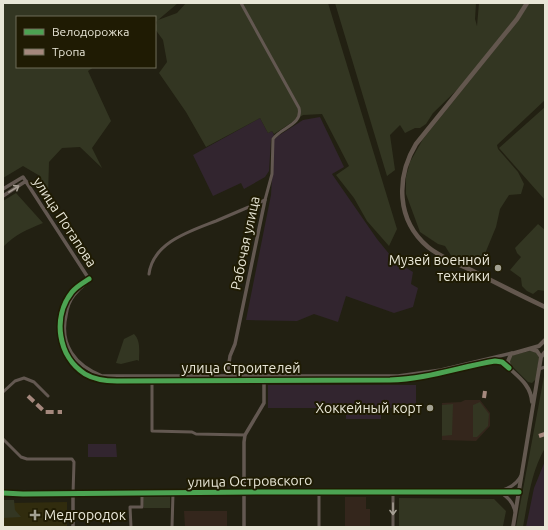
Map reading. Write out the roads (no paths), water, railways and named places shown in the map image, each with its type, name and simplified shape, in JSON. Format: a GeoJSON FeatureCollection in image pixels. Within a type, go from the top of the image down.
{"type":"FeatureCollection","features":[{"type":"Feature","properties":{"kind":"main road"},"geometry":{"type":"LineString","coordinates":[[527,3],[517,19],[416,144],[410,154],[404,170],[402,196],[405,211],[412,226],[420,239],[431,249],[448,259],[545,307]]}},
{"type":"Feature","properties":{"kind":"main road"},"geometry":{"type":"LineString","coordinates":[[532,411],[531,393],[526,384],[509,368],[508,357],[515,352],[539,346],[545,340]]}},
{"type":"Feature","properties":{"kind":"main road"},"geometry":{"type":"LineString","coordinates":[[527,349],[537,351],[543,358]]}},
{"type":"Feature","properties":{"kind":"main road"},"geometry":{"type":"LineString","coordinates":[[513,527],[538,374],[545,352]]}},
{"type":"Feature","properties":{"kind":"main road"},"geometry":{"type":"LineString","coordinates":[[526,384],[532,386],[537,383]]}},
{"type":"Feature","properties":{"kind":"street","name":"Рабочая улица"},"geometry":{"type":"LineString","coordinates":[[227,378],[230,356],[235,344],[244,307],[265,200],[272,174],[273,139],[275,135],[298,120],[300,115],[299,108],[241,3]]}},
{"type":"Feature","properties":{"kind":"street","name":"улица Потапова"},"geometry":{"type":"LineString","coordinates":[[3,189],[23,177],[89,279]]}},
{"type":"Feature","properties":{"kind":"street"},"geometry":{"type":"LineString","coordinates":[[3,196],[26,182]]}},
{"type":"Feature","properties":{"kind":"street"},"geometry":{"type":"LineString","coordinates":[[149,274],[158,253],[181,235],[265,200]]}},
{"type":"Feature","properties":{"kind":"street","name":"улица Строителей"},"geometry":{"type":"LineString","coordinates":[[89,279],[70,300],[62,323],[65,340],[71,353],[80,364],[90,372],[108,377],[152,379],[264,378],[399,380],[442,374],[497,361],[502,362],[509,368]]}},
{"type":"Feature","properties":{"kind":"street","name":"улица Строителей"},"geometry":{"type":"LineString","coordinates":[[264,378],[408,375],[441,370],[515,352]]}},
{"type":"Feature","properties":{"kind":"street"},"geometry":{"type":"LineString","coordinates":[[539,369],[545,367]]}},
{"type":"Feature","properties":{"kind":"street"},"geometry":{"type":"LineString","coordinates":[[3,392],[15,382],[24,378],[34,382],[48,396]]}},
{"type":"Feature","properties":{"kind":"street"},"geometry":{"type":"LineString","coordinates":[[244,527],[244,442],[245,435],[264,403],[264,378]]}},
{"type":"Feature","properties":{"kind":"street"},"geometry":{"type":"LineString","coordinates":[[152,379],[152,430],[192,432],[196,434],[245,435]]}},
{"type":"Feature","properties":{"kind":"street"},"geometry":{"type":"LineString","coordinates":[[3,439],[21,457],[27,459],[72,459],[74,462],[73,527]]}},
{"type":"Feature","properties":{"kind":"street"},"geometry":{"type":"LineString","coordinates":[[498,492],[509,488],[517,482],[522,474]]}},
{"type":"Feature","properties":{"kind":"street"},"geometry":{"type":"LineString","coordinates":[[318,492],[318,527]]}},
{"type":"Feature","properties":{"kind":"street"},"geometry":{"type":"LineString","coordinates":[[393,492],[393,527]]}},
{"type":"Feature","properties":{"kind":"street"},"geometry":{"type":"LineString","coordinates":[[498,492],[512,503],[515,515]]}},
{"type":"Feature","properties":{"kind":"street","name":"улица Островского"},"geometry":{"type":"LineString","coordinates":[[3,493],[173,494],[519,492]]}},
{"type":"Feature","properties":{"kind":"street"},"geometry":{"type":"LineString","coordinates":[[131,527],[130,507],[142,506],[142,493]]}},
{"type":"Feature","properties":{"kind":"street"},"geometry":{"type":"LineString","coordinates":[[172,527],[173,494]]}},
{"type":"Feature","properties":{"kind":"place","name":"Музей военной техники"},"geometry":{"type":"Point","coordinates":[498,268]}},
{"type":"Feature","properties":{"kind":"place","name":"Хоккейный корт"},"geometry":{"type":"Point","coordinates":[430,408]}},
{"type":"Feature","properties":{"kind":"place","name":"Медгородок"},"geometry":{"type":"Point","coordinates":[35,515]}}]}
